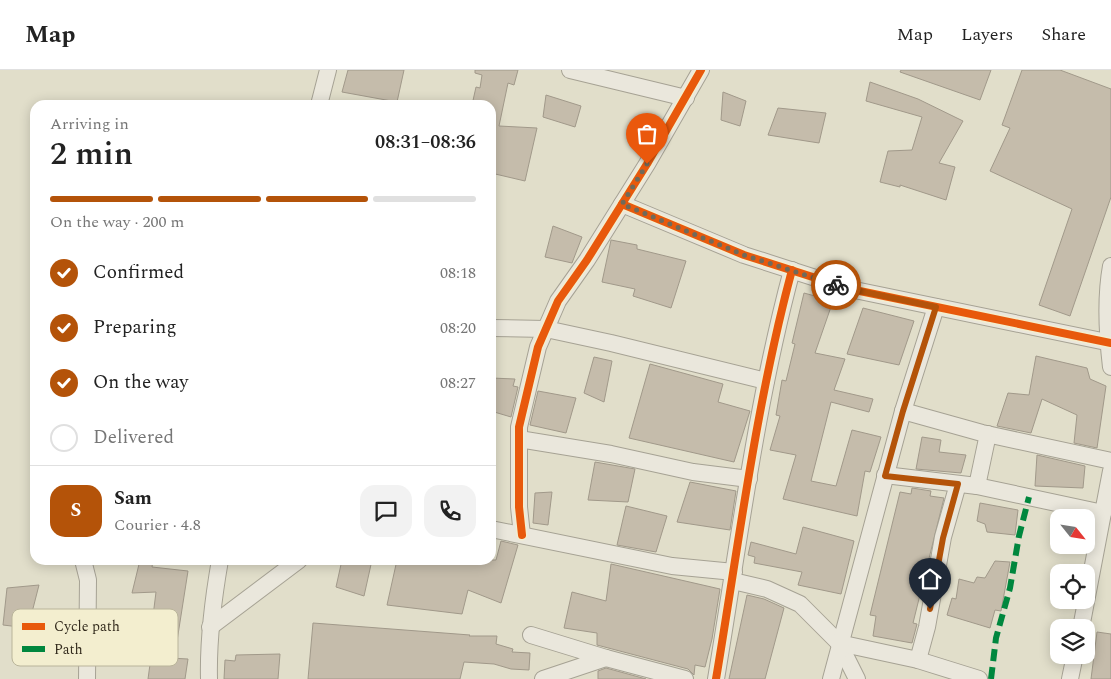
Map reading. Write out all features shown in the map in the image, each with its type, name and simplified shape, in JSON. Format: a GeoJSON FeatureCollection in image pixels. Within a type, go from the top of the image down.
{"type":"FeatureCollection","features":[{"type":"Feature","properties":{"kind":"street"},"geometry":{"type":"LineString","coordinates":[[320,100],[328,70]]}},
{"type":"Feature","properties":{"kind":"street"},"geometry":{"type":"LineString","coordinates":[[570,70],[686,98]]}},
{"type":"Feature","properties":{"kind":"street"},"geometry":{"type":"LineString","coordinates":[[522,535],[519,427],[536,356],[546,329],[558,301],[622,204],[701,70]]}},
{"type":"Feature","properties":{"kind":"street"},"geometry":{"type":"LineString","coordinates":[[622,204],[744,255],[850,289],[1109,343]]}},
{"type":"Feature","properties":{"kind":"street"},"geometry":{"type":"LineString","coordinates":[[1111,266],[1107,288],[1111,367]]}},
{"type":"Feature","properties":{"kind":"street"},"geometry":{"type":"LineString","coordinates":[[716,679],[766,381],[792,270]]}},
{"type":"Feature","properties":{"kind":"street"},"geometry":{"type":"LineString","coordinates":[[831,679],[839,643],[903,411],[936,307]]}},
{"type":"Feature","properties":{"kind":"street"},"geometry":{"type":"LineString","coordinates":[[496,328],[546,329],[611,342],[766,381]]}},
{"type":"Feature","properties":{"kind":"street"},"geometry":{"type":"LineString","coordinates":[[903,411],[988,434],[1111,461]]}},
{"type":"Feature","properties":{"kind":"street"},"geometry":{"type":"LineString","coordinates":[[976,486],[988,434]]}},
{"type":"Feature","properties":{"kind":"street"},"geometry":{"type":"LineString","coordinates":[[519,439],[611,454],[693,472],[749,479]]}},
{"type":"Feature","properties":{"kind":"street"},"geometry":{"type":"LineString","coordinates":[[1083,619],[1111,471]]}},
{"type":"Feature","properties":{"kind":"street"},"geometry":{"type":"LineString","coordinates":[[885,476],[976,486],[1106,505]]}},
{"type":"Feature","properties":{"kind":"street"},"geometry":{"type":"LineString","coordinates":[[918,660],[927,627],[943,538],[958,484]]}},
{"type":"Feature","properties":{"kind":"street"},"geometry":{"type":"LineString","coordinates":[[496,531],[734,577],[767,589],[800,604],[839,643],[857,679]]}},
{"type":"Feature","properties":{"kind":"street"},"geometry":{"type":"LineString","coordinates":[[84,565],[88,580],[88,609]]}},
{"type":"Feature","properties":{"kind":"street"},"geometry":{"type":"LineString","coordinates":[[209,679],[210,627],[219,565]]}},
{"type":"Feature","properties":{"kind":"street"},"geometry":{"type":"LineString","coordinates":[[210,627],[292,565]]}},
{"type":"Feature","properties":{"kind":"street"},"geometry":{"type":"LineString","coordinates":[[531,635],[606,658],[685,679]]}},
{"type":"Feature","properties":{"kind":"street"},"geometry":{"type":"LineString","coordinates":[[839,643],[918,660],[979,679]]}},
{"type":"Feature","properties":{"kind":"street"},"geometry":{"type":"LineString","coordinates":[[543,679],[606,658]]}},
{"type":"Feature","properties":{"kind":"street"},"geometry":{"type":"LineString","coordinates":[[1070,679],[1073,664]]}},
{"type":"Feature","properties":{"kind":"street"},"geometry":{"type":"LineString","coordinates":[[87,666],[87,679]]}},
{"type":"Feature","properties":{"kind":"building"},"geometry":{"type":"Polygon","coordinates":[[[348,70],[404,70],[397,100],[386,100],[342,92],[348,70]]]}},
{"type":"Feature","properties":{"kind":"building"},"geometry":{"type":"Polygon","coordinates":[[[475,70],[518,70],[514,85],[508,83],[499,126],[537,128],[525,181],[496,174],[496,100],[473,100],[476,87],[480,88],[482,75],[475,73],[475,70]]]}},
{"type":"Feature","properties":{"kind":"building"},"geometry":{"type":"Polygon","coordinates":[[[901,70],[991,70],[980,100],[900,72],[901,70]]]}},
{"type":"Feature","properties":{"kind":"building"},"geometry":{"type":"Polygon","coordinates":[[[1022,70],[1060,70],[1111,89],[1111,197],[1070,316],[1039,305],[1072,209],[990,171],[1010,128],[1002,125],[1022,70]]]}},
{"type":"Feature","properties":{"kind":"building"},"geometry":{"type":"Polygon","coordinates":[[[870,82],[918,99],[963,121],[939,163],[955,167],[946,200],[900,185],[900,187],[880,182],[888,151],[912,150],[922,117],[866,101],[870,82]]]}},
{"type":"Feature","properties":{"kind":"building"},"geometry":{"type":"Polygon","coordinates":[[[723,92],[746,101],[740,126],[721,120],[723,92]]]}},
{"type":"Feature","properties":{"kind":"building"},"geometry":{"type":"Polygon","coordinates":[[[546,95],[581,106],[575,127],[543,117],[546,95]]]}},
{"type":"Feature","properties":{"kind":"building"},"geometry":{"type":"Polygon","coordinates":[[[778,108],[826,113],[819,143],[768,135],[778,108]]]}},
{"type":"Feature","properties":{"kind":"building"},"geometry":{"type":"Polygon","coordinates":[[[553,226],[582,237],[572,263],[545,257],[553,226]]]}},
{"type":"Feature","properties":{"kind":"building"},"geometry":{"type":"Polygon","coordinates":[[[611,240],[637,245],[637,249],[686,261],[671,308],[633,296],[635,289],[602,282],[611,240]]]}},
{"type":"Feature","properties":{"kind":"building"},"geometry":{"type":"Polygon","coordinates":[[[804,293],[833,301],[815,353],[845,359],[834,390],[873,399],[869,412],[831,402],[811,481],[836,486],[852,430],[881,437],[870,472],[865,471],[857,516],[783,499],[796,455],[770,450],[780,416],[776,415],[782,380],[786,381],[795,344],[792,343],[804,293]]]}},
{"type":"Feature","properties":{"kind":"building"},"geometry":{"type":"Polygon","coordinates":[[[863,308],[914,321],[899,365],[847,354],[863,308]]]}},
{"type":"Feature","properties":{"kind":"building"},"geometry":{"type":"Polygon","coordinates":[[[1036,356],[1087,368],[1090,379],[1106,386],[1097,448],[1074,443],[1077,415],[1042,399],[1031,433],[997,426],[1008,393],[1029,395],[1036,356]]]}},
{"type":"Feature","properties":{"kind":"building"},"geometry":{"type":"Polygon","coordinates":[[[594,357],[612,361],[604,402],[584,393],[594,357]]]}},
{"type":"Feature","properties":{"kind":"building"},"geometry":{"type":"Polygon","coordinates":[[[650,364],[723,384],[718,402],[750,411],[734,462],[629,438],[650,364]]]}},
{"type":"Feature","properties":{"kind":"building"},"geometry":{"type":"Polygon","coordinates":[[[496,378],[515,379],[513,386],[518,387],[511,417],[496,412],[496,378]]]}},
{"type":"Feature","properties":{"kind":"building"},"geometry":{"type":"Polygon","coordinates":[[[538,391],[576,398],[566,433],[530,425],[538,391]]]}},
{"type":"Feature","properties":{"kind":"building"},"geometry":{"type":"Polygon","coordinates":[[[922,437],[941,440],[939,452],[966,455],[961,473],[916,469],[922,437]]]}},
{"type":"Feature","properties":{"kind":"building"},"geometry":{"type":"Polygon","coordinates":[[[1037,455],[1085,466],[1083,488],[1035,486],[1037,455]]]}},
{"type":"Feature","properties":{"kind":"building"},"geometry":{"type":"Polygon","coordinates":[[[595,462],[635,469],[628,502],[588,500],[595,462]]]}},
{"type":"Feature","properties":{"kind":"building"},"geometry":{"type":"Polygon","coordinates":[[[690,482],[736,491],[730,530],[677,522],[690,482]]]}},
{"type":"Feature","properties":{"kind":"building"},"geometry":{"type":"Polygon","coordinates":[[[912,488],[931,491],[930,496],[944,498],[913,623],[917,624],[912,643],[873,636],[876,616],[870,615],[900,492],[911,494],[912,488]]]}},
{"type":"Feature","properties":{"kind":"building"},"geometry":{"type":"Polygon","coordinates":[[[552,492],[548,525],[533,523],[535,493],[552,492]]]}},
{"type":"Feature","properties":{"kind":"building"},"geometry":{"type":"Polygon","coordinates":[[[980,503],[1018,510],[1015,535],[987,532],[985,524],[977,521],[980,503]]]}},
{"type":"Feature","properties":{"kind":"building"},"geometry":{"type":"Polygon","coordinates":[[[626,506],[667,516],[656,552],[617,545],[626,506]]]}},
{"type":"Feature","properties":{"kind":"building"},"geometry":{"type":"Polygon","coordinates":[[[803,527],[854,541],[841,594],[798,585],[802,572],[754,563],[755,557],[748,555],[751,542],[796,554],[803,527]]]}},
{"type":"Feature","properties":{"kind":"building"},"geometry":{"type":"Polygon","coordinates":[[[501,541],[518,545],[501,603],[468,590],[462,614],[387,605],[396,565],[496,565],[501,541]]]}},
{"type":"Feature","properties":{"kind":"building"},"geometry":{"type":"Polygon","coordinates":[[[995,561],[1010,562],[1001,611],[995,610],[990,628],[947,615],[952,598],[956,599],[959,579],[974,583],[977,577],[985,578],[995,561]]]}},
{"type":"Feature","properties":{"kind":"building"},"geometry":{"type":"Polygon","coordinates":[[[611,564],[720,589],[712,639],[705,667],[695,665],[694,675],[688,669],[597,645],[597,633],[564,628],[572,592],[606,601],[611,564]]]}},
{"type":"Feature","properties":{"kind":"building"},"geometry":{"type":"Polygon","coordinates":[[[139,565],[152,565],[152,567],[188,571],[178,635],[178,609],[154,609],[156,592],[132,593],[139,565]]]}},
{"type":"Feature","properties":{"kind":"building"},"geometry":{"type":"Polygon","coordinates":[[[341,565],[371,565],[364,596],[336,587],[341,565]]]}},
{"type":"Feature","properties":{"kind":"building"},"geometry":{"type":"Polygon","coordinates":[[[39,585],[33,609],[12,609],[12,626],[3,625],[7,588],[39,585]]]}},
{"type":"Feature","properties":{"kind":"building"},"geometry":{"type":"Polygon","coordinates":[[[747,595],[764,599],[784,608],[765,679],[729,679],[747,595]]]}},
{"type":"Feature","properties":{"kind":"building"},"geometry":{"type":"Polygon","coordinates":[[[313,623],[469,636],[497,636],[496,644],[513,649],[512,652],[530,653],[529,670],[511,669],[494,664],[464,662],[460,679],[308,679],[313,623]]]}},
{"type":"Feature","properties":{"kind":"building"},"geometry":{"type":"Polygon","coordinates":[[[1097,632],[1111,634],[1111,679],[1091,679],[1093,664],[1095,664],[1097,632]]]}},
{"type":"Feature","properties":{"kind":"building"},"geometry":{"type":"Polygon","coordinates":[[[280,654],[278,679],[224,679],[225,660],[235,661],[236,655],[280,654]]]}},
{"type":"Feature","properties":{"kind":"building"},"geometry":{"type":"Polygon","coordinates":[[[178,658],[188,659],[185,679],[148,679],[150,666],[178,666],[178,658]]]}},
{"type":"Feature","properties":{"kind":"building"},"geometry":{"type":"Polygon","coordinates":[[[606,668],[646,679],[598,679],[598,671],[606,668]]]}},
{"type":"Feature","properties":{"kind":"marked path"},"geometry":{"type":"LineString","coordinates":[[991,679],[996,638],[1010,588],[1019,536],[1029,497]]}},
{"type":"Feature","properties":{"kind":"cycle path"},"geometry":{"type":"LineString","coordinates":[[522,535],[519,507],[519,427],[538,347],[558,301],[587,260],[647,164],[701,70]]}},
{"type":"Feature","properties":{"kind":"cycle path"},"geometry":{"type":"LineString","coordinates":[[622,204],[744,255],[850,289],[1111,343]]}},
{"type":"Feature","properties":{"kind":"cycle path"},"geometry":{"type":"LineString","coordinates":[[716,679],[758,422],[779,320],[792,270]]}},
{"type":"Feature","properties":{"kind":"way so far"},"geometry":{"type":"LineString","coordinates":[[647,164],[622,204],[744,255],[836,285]]}},
{"type":"Feature","properties":{"kind":"route"},"geometry":{"type":"LineString","coordinates":[[836,285],[936,307],[903,411],[885,476],[958,484],[943,538],[930,609]]}}]}
